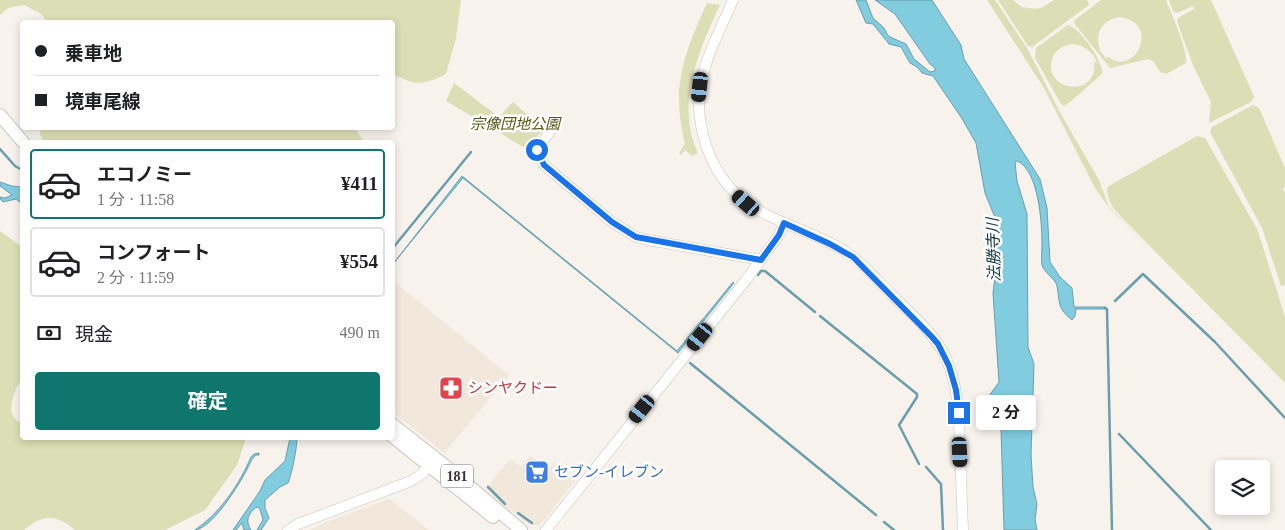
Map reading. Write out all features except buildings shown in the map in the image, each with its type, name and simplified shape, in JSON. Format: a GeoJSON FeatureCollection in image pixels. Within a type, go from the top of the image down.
{"type":"FeatureCollection","features":[{"type":"Feature","properties":{"kind":"highway"},"geometry":{"type":"LineString","coordinates":[[0,115],[21,140]]}},
{"type":"Feature","properties":{"kind":"highway"},"geometry":{"type":"LineString","coordinates":[[0,127],[20,152]]}},
{"type":"Feature","properties":{"kind":"highway","name":"181"},"geometry":{"type":"LineString","coordinates":[[395,427],[509,530]]}},
{"type":"Feature","properties":{"kind":"highway","name":"181"},"geometry":{"type":"LineString","coordinates":[[395,438],[432,462],[520,530]]}},
{"type":"Feature","properties":{"kind":"street"},"geometry":{"type":"LineString","coordinates":[[733,0],[709,56],[700,87],[700,117],[704,138],[712,162],[730,188],[756,210],[830,244],[853,257],[938,344],[949,366],[956,390],[964,530]]}},
{"type":"Feature","properties":{"kind":"street"},"geometry":{"type":"LineString","coordinates":[[551,130],[537,150],[544,165],[612,222],[627,232],[648,240],[761,260]]}},
{"type":"Feature","properties":{"kind":"street"},"geometry":{"type":"LineString","coordinates":[[546,530],[761,260],[779,235],[784,223]]}},
{"type":"Feature","properties":{"kind":"street"},"geometry":{"type":"LineString","coordinates":[[288,530],[298,524],[410,481],[422,474],[432,462]]}},
{"type":"Feature","properties":{"kind":"shaded area"},"geometry":{"type":"Polygon","coordinates":[[[395,283],[509,375],[444,453],[395,414],[395,283]]]}},
{"type":"Feature","properties":{"kind":"shaded area"},"geometry":{"type":"Polygon","coordinates":[[[530,455],[548,470],[555,462],[576,480],[540,525],[530,525],[500,502],[486,488],[510,459],[521,467],[530,455]]]}},
{"type":"Feature","properties":{"kind":"shaded area"},"geometry":{"type":"Polygon","coordinates":[[[389,499],[429,530],[309,530],[324,523],[389,499]]]}},
{"type":"Feature","properties":{"kind":"green space"},"geometry":{"type":"Polygon","coordinates":[[[0,0],[461,0],[456,38],[446,74],[427,82],[418,83],[395,76],[395,20],[46,20],[41,14],[24,5],[8,8],[0,15],[0,0]]]}},
{"type":"Feature","properties":{"kind":"green space"},"geometry":{"type":"Polygon","coordinates":[[[987,0],[995,0],[1027,48],[1062,116],[1099,180],[1109,207],[1154,253],[1110,209],[1095,188],[1044,88],[987,0]]]}},
{"type":"Feature","properties":{"kind":"green space"},"geometry":{"type":"Polygon","coordinates":[[[998,0],[1013,0],[1022,7],[1036,9],[1054,0],[1087,0],[1089,5],[1032,47],[1028,46],[998,0]]]}},
{"type":"Feature","properties":{"kind":"green space"},"geometry":{"type":"Polygon","coordinates":[[[1101,0],[1166,0],[1182,41],[1186,63],[1166,74],[1160,72],[1153,61],[1148,59],[1110,68],[1074,23],[1075,20],[1101,0]],[[1119,17],[1108,21],[1101,28],[1098,38],[1099,50],[1106,58],[1119,61],[1128,60],[1135,55],[1142,37],[1139,28],[1132,21],[1119,17]]]}},
{"type":"Feature","properties":{"kind":"green space"},"geometry":{"type":"Polygon","coordinates":[[[1169,0],[1211,0],[1254,97],[1251,102],[1209,123],[1211,102],[1193,65],[1177,21],[1178,18],[1194,9],[1193,6],[1177,13],[1173,11],[1169,0]]]}},
{"type":"Feature","properties":{"kind":"green space"},"geometry":{"type":"Polygon","coordinates":[[[707,3],[720,5],[704,40],[692,78],[689,97],[691,134],[698,153],[692,156],[685,150],[681,155],[679,153],[685,144],[679,107],[681,76],[692,39],[707,3]]]}},
{"type":"Feature","properties":{"kind":"green space"},"geometry":{"type":"Polygon","coordinates":[[[1068,25],[1073,27],[1090,46],[1102,69],[1102,74],[1064,106],[1061,104],[1035,58],[1036,48],[1068,25]],[[1073,44],[1060,48],[1055,53],[1052,59],[1051,70],[1056,79],[1063,85],[1073,87],[1082,85],[1090,80],[1094,70],[1093,56],[1095,63],[1097,63],[1093,54],[1088,50],[1073,44]]]}},
{"type":"Feature","properties":{"kind":"green space","name":"宗像団地公園"},"geometry":{"type":"Polygon","coordinates":[[[454,83],[499,117],[513,102],[541,127],[541,132],[525,148],[446,101],[454,83]]]}},
{"type":"Feature","properties":{"kind":"green space"},"geometry":{"type":"Polygon","coordinates":[[[1253,105],[1259,108],[1285,168],[1285,187],[1283,188],[1285,191],[1285,285],[1281,286],[1262,228],[1210,132],[1212,127],[1253,105]]]}},
{"type":"Feature","properties":{"kind":"green space"},"geometry":{"type":"Polygon","coordinates":[[[41,130],[356,130],[363,140],[43,140],[40,134],[41,130]]]}},
{"type":"Feature","properties":{"kind":"green space"},"geometry":{"type":"Polygon","coordinates":[[[1197,136],[1205,138],[1257,229],[1285,317],[1285,383],[1123,219],[1108,197],[1107,188],[1109,186],[1197,136]]]}},
{"type":"Feature","properties":{"kind":"green space"},"geometry":{"type":"Polygon","coordinates":[[[0,231],[20,246],[20,382],[14,395],[11,410],[17,421],[20,422],[20,440],[245,440],[237,465],[205,510],[165,530],[75,530],[62,521],[50,518],[37,521],[24,530],[0,530],[0,231]]]}},
{"type":"Feature","properties":{"kind":"water"},"geometry":{"type":"Polygon","coordinates":[[[856,0],[866,0],[873,18],[884,28],[887,34],[906,44],[914,59],[930,72],[935,71],[935,68],[930,64],[895,14],[875,0],[932,0],[961,45],[964,59],[1040,179],[1047,208],[1050,262],[1060,277],[1072,288],[1074,307],[1106,307],[1106,309],[1076,309],[1072,320],[1061,308],[1056,283],[1042,265],[1040,212],[1035,186],[1024,166],[1017,161],[1015,162],[1017,181],[1027,214],[1028,347],[1034,364],[1031,455],[1033,487],[1037,504],[1035,520],[1037,530],[1004,530],[1001,429],[989,414],[988,404],[989,396],[999,382],[993,293],[997,260],[997,236],[994,215],[985,193],[976,143],[933,76],[922,73],[910,63],[901,47],[889,44],[873,24],[866,23],[856,0]]]}},
{"type":"Feature","properties":{"kind":"water"},"geometry":{"type":"Polygon","coordinates":[[[462,176],[677,351],[734,283],[678,353],[463,178],[395,261],[462,176]]]}},
{"type":"Feature","properties":{"kind":"water"},"geometry":{"type":"Polygon","coordinates":[[[0,182],[20,187],[20,202],[16,199],[3,202],[0,197],[5,198],[12,195],[0,186],[0,182]]]}},
{"type":"Feature","properties":{"kind":"water"},"geometry":{"type":"Polygon","coordinates":[[[290,440],[297,440],[288,483],[280,487],[265,500],[265,508],[269,518],[261,530],[257,530],[263,520],[260,509],[257,507],[248,517],[251,530],[244,530],[242,523],[236,530],[233,530],[260,491],[265,480],[285,461],[290,440]]]}},
{"type":"Feature","properties":{"kind":"water"},"geometry":{"type":"Polygon","coordinates":[[[259,453],[259,455],[252,459],[243,477],[220,511],[203,527],[195,530],[221,507],[241,478],[251,457],[259,453]]]}},
{"type":"Feature","properties":{"kind":"waterway"},"geometry":{"type":"LineString","coordinates":[[0,149],[20,169]]}},
{"type":"Feature","properties":{"kind":"waterway"},"geometry":{"type":"LineString","coordinates":[[395,245],[471,152]]}},
{"type":"Feature","properties":{"kind":"waterway"},"geometry":{"type":"LineString","coordinates":[[758,275],[761,271],[765,271],[815,312]]}},
{"type":"Feature","properties":{"kind":"waterway"},"geometry":{"type":"LineString","coordinates":[[1115,301],[1143,274],[1215,342],[1285,418]]}},
{"type":"Feature","properties":{"kind":"waterway"},"geometry":{"type":"LineString","coordinates":[[1105,308],[1107,309],[1112,530]]}},
{"type":"Feature","properties":{"kind":"waterway"},"geometry":{"type":"LineString","coordinates":[[820,316],[917,394],[917,397],[899,425],[919,464]]}},
{"type":"Feature","properties":{"kind":"waterway"},"geometry":{"type":"LineString","coordinates":[[690,363],[876,515]]}},
{"type":"Feature","properties":{"kind":"waterway"},"geometry":{"type":"LineString","coordinates":[[1119,434],[1211,530]]}},
{"type":"Feature","properties":{"kind":"waterway"},"geometry":{"type":"LineString","coordinates":[[926,467],[941,484],[943,530]]}},
{"type":"Feature","properties":{"kind":"waterway"},"geometry":{"type":"LineString","coordinates":[[488,487],[505,504]]}},
{"type":"Feature","properties":{"kind":"waterway"},"geometry":{"type":"LineString","coordinates":[[518,513],[532,523]]}},
{"type":"Feature","properties":{"kind":"waterway"},"geometry":{"type":"LineString","coordinates":[[884,522],[894,530]]}},
{"type":"Feature","properties":{"kind":"place","name":"シンヤクドー"},"geometry":{"type":"Point","coordinates":[451,388]}},
{"type":"Feature","properties":{"kind":"place","name":"セブン-イレブン"},"geometry":{"type":"Point","coordinates":[537,472]}},
{"type":"Feature","properties":{"kind":"route"},"geometry":{"type":"LineString","coordinates":[[537,150],[544,165],[612,222],[636,237],[761,260],[779,235],[784,223],[846,252],[885,288],[938,344],[952,375],[959,413]]}},
{"type":"Feature","properties":{"kind":"water label","name":"法勝寺川"},"geometry":{"type":"Point","coordinates":[993,250]}}]}
